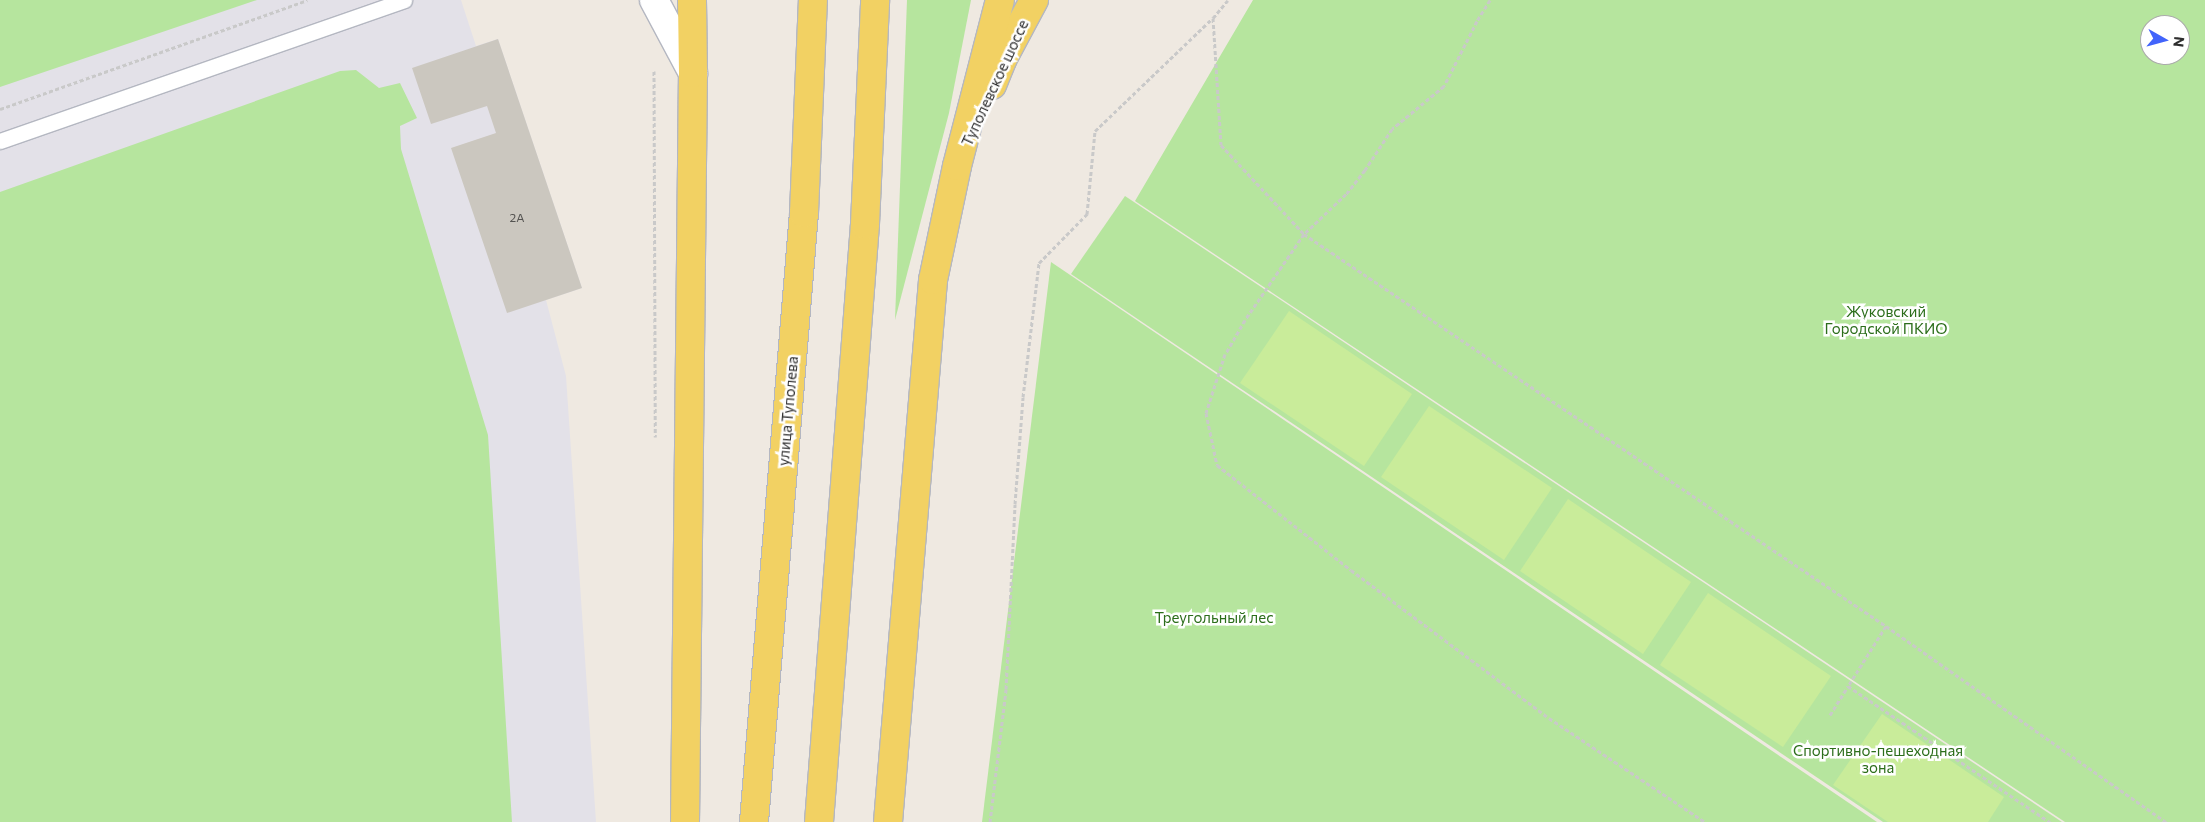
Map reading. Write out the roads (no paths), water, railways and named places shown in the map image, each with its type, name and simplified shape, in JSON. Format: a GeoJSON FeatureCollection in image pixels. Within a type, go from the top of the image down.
{"type":"FeatureCollection","features":[{"type":"Feature","properties":{"kind":"main road"},"geometry":{"type":"LineString","coordinates":[[684,822],[693,74],[692,0]]}},
{"type":"Feature","properties":{"kind":"main road","name":"улица Туполева"},"geometry":{"type":"LineString","coordinates":[[754,822],[804,213],[812,0]]}},
{"type":"Feature","properties":{"kind":"main road"},"geometry":{"type":"LineString","coordinates":[[819,822],[865,224],[875,0]]}},
{"type":"Feature","properties":{"kind":"main road"},"geometry":{"type":"LineString","coordinates":[[888,822],[933,280],[957,166],[1000,0]]}},
{"type":"Feature","properties":{"kind":"main road","name":"Туполевское шоссе"},"geometry":{"type":"LineString","coordinates":[[957,166],[1002,60],[1034,0]]}},
{"type":"Feature","properties":{"kind":"street"},"geometry":{"type":"LineString","coordinates":[[654,0],[693,74]]}},
{"type":"Feature","properties":{"kind":"lane"},"geometry":{"type":"LineString","coordinates":[[0,142],[404,0]]}},
{"type":"Feature","properties":{"kind":"park label","name":"Жуковский Городской ПКИО"},"geometry":{"type":"Point","coordinates":[1886,320]}},
{"type":"Feature","properties":{"kind":"park label","name":"Треугольный лес"},"geometry":{"type":"Point","coordinates":[1214,618]}},
{"type":"Feature","properties":{"kind":"park label","name":"Спортивно-пешеходная зона"},"geometry":{"type":"Point","coordinates":[1878,758]}}]}
